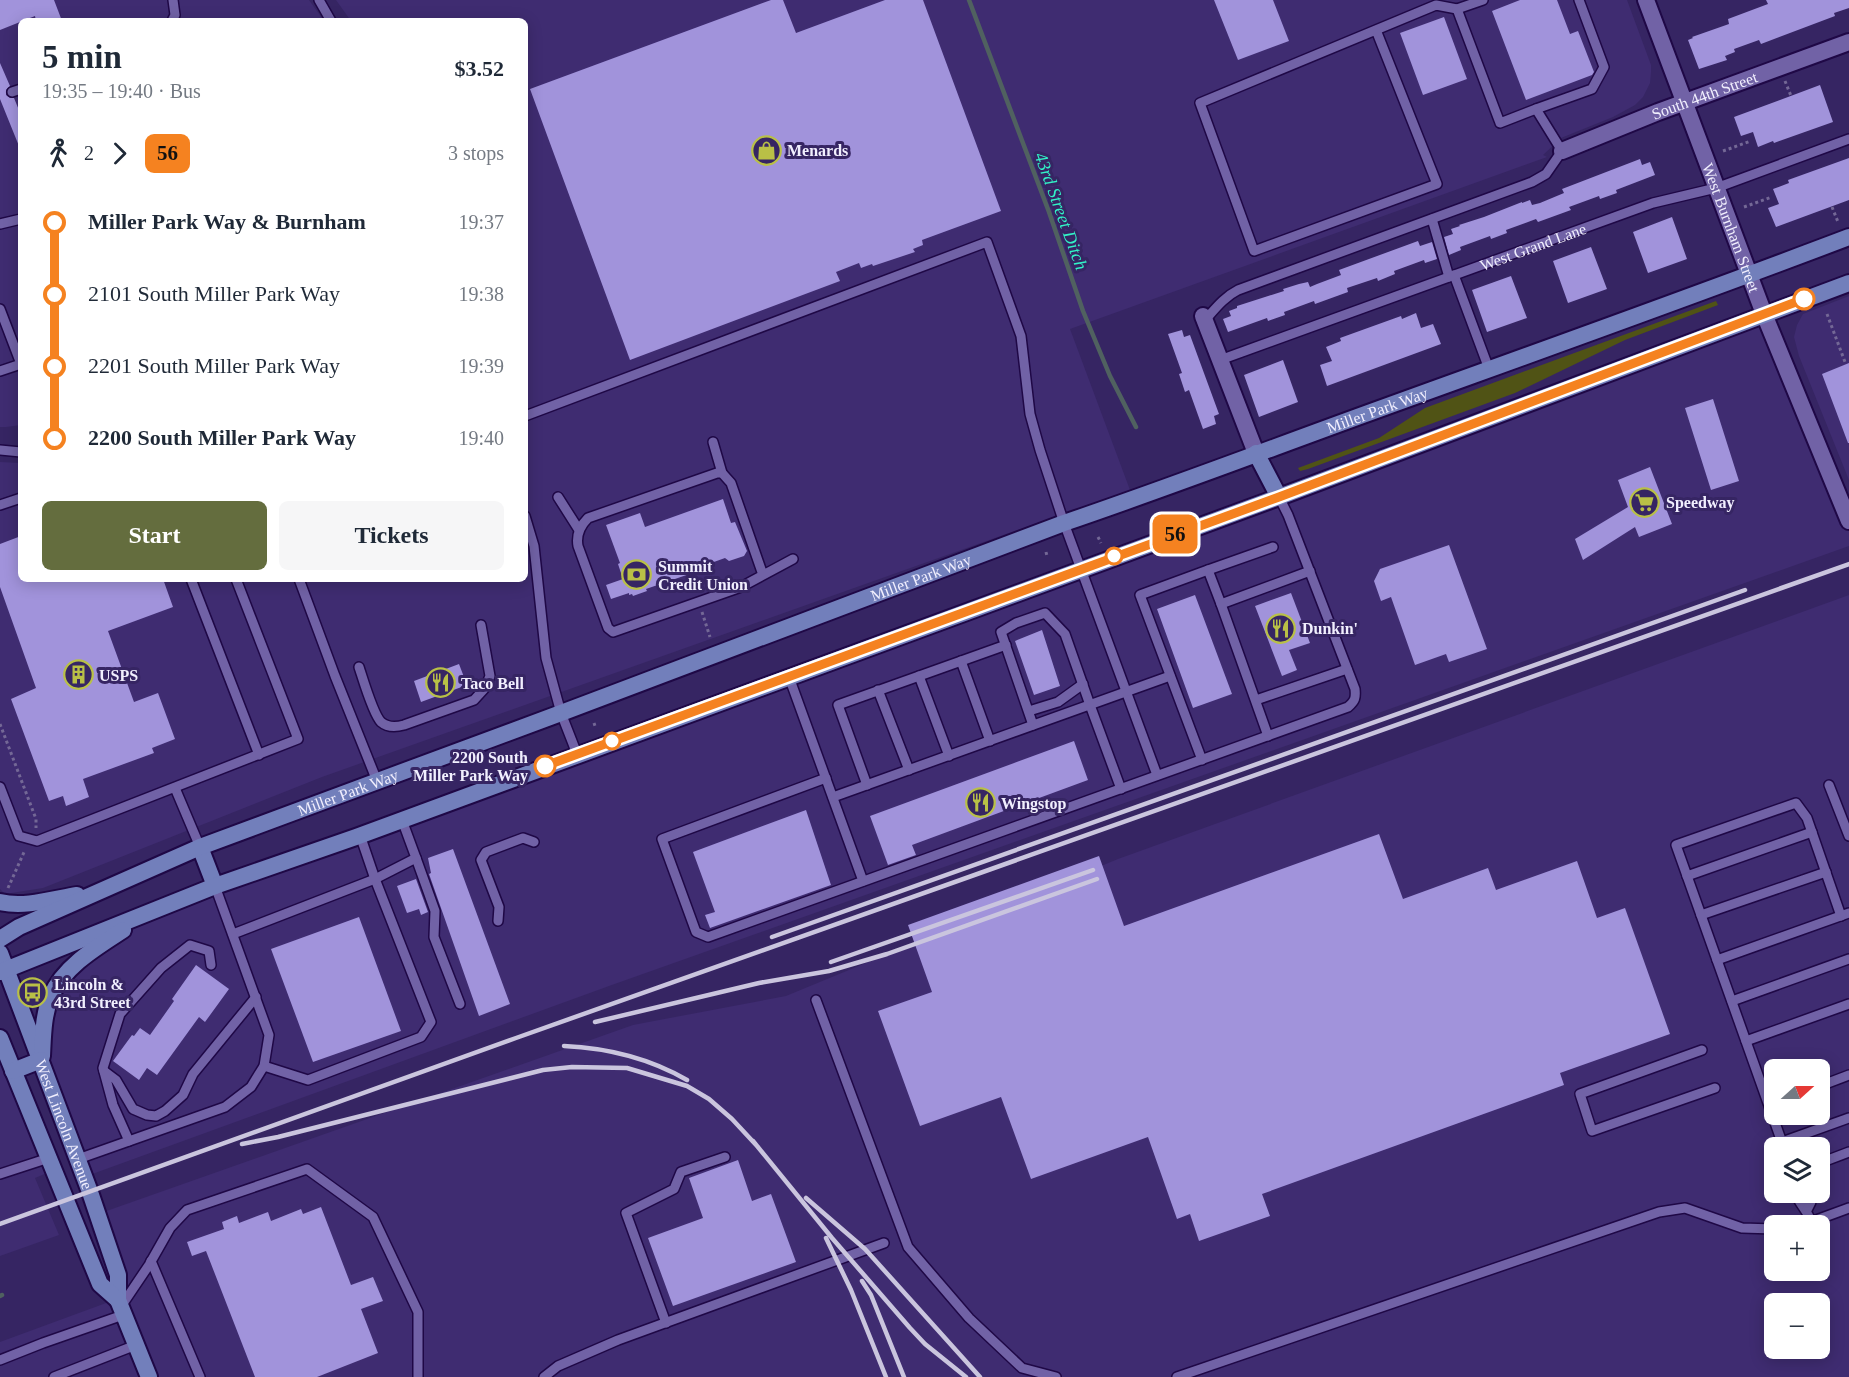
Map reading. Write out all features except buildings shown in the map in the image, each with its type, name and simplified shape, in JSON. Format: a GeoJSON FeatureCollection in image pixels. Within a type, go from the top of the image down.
{"type":"FeatureCollection","features":[{"type":"Feature","properties":{"kind":"main road","name":"Miller Park Way"},"geometry":{"type":"LineString","coordinates":[[0,939],[20,927],[200,846],[561,713],[1064,523],[1134,500],[1256,453],[1750,275],[1849,237]]}},
{"type":"Feature","properties":{"kind":"main road"},"geometry":{"type":"LineString","coordinates":[[3,970],[215,886],[402,820],[1279,497],[1849,283]]}},
{"type":"Feature","properties":{"kind":"main road"},"geometry":{"type":"LineString","coordinates":[[1256,453],[1279,497]]}},
{"type":"Feature","properties":{"kind":"main road"},"geometry":{"type":"LineString","coordinates":[[200,846],[215,886]]}},
{"type":"Feature","properties":{"kind":"main road"},"geometry":{"type":"LineString","coordinates":[[0,902],[6,904],[37,903],[104,890]]}},
{"type":"Feature","properties":{"kind":"main road"},"geometry":{"type":"LineString","coordinates":[[8,1067],[41,1060],[47,1009],[52,994],[63,978],[90,952],[150,911]]}},
{"type":"Feature","properties":{"kind":"main road","name":"West Lincoln Avenue"},"geometry":{"type":"LineString","coordinates":[[0,953],[3,970],[41,1060],[118,1275],[120,1308]]}},
{"type":"Feature","properties":{"kind":"main road","name":"West Lincoln Avenue"},"geometry":{"type":"LineString","coordinates":[[1,1043],[8,1067],[61,1186],[100,1284],[120,1308],[149,1377]]}},
{"type":"Feature","properties":{"kind":"main road"},"geometry":{"type":"LineString","coordinates":[[61,1186],[84,1177]]}},
{"type":"Feature","properties":{"kind":"street","name":"West Burnham Street"},"geometry":{"type":"LineString","coordinates":[[1646,0],[1764,314],[1848,513]]}},
{"type":"Feature","properties":{"kind":"street","name":"South 44th Street"},"geometry":{"type":"LineString","coordinates":[[1562,151],[1658,112],[1849,42]]}},
{"type":"Feature","properties":{"kind":"street"},"geometry":{"type":"LineString","coordinates":[[1204,318],[1256,453]]}},
{"type":"Feature","properties":{"kind":"lane"},"geometry":{"type":"LineString","coordinates":[[173,0],[174,18]]}},
{"type":"Feature","properties":{"kind":"lane"},"geometry":{"type":"LineString","coordinates":[[319,0],[329,18]]}},
{"type":"Feature","properties":{"kind":"lane"},"geometry":{"type":"LineString","coordinates":[[1376,30],[1437,184],[1254,251],[1200,103],[1436,5],[1457,9],[1483,0]]}},
{"type":"Feature","properties":{"kind":"lane"},"geometry":{"type":"LineString","coordinates":[[1457,9],[1500,123],[1592,89],[1604,67],[1579,0]]}},
{"type":"Feature","properties":{"kind":"lane"},"geometry":{"type":"LineString","coordinates":[[1204,318],[1230,294],[1238,290],[1432,219],[1546,174],[1562,151],[1536,109]]}},
{"type":"Feature","properties":{"kind":"lane","name":"West Grand Lane"},"geometry":{"type":"LineString","coordinates":[[1220,360],[1653,203],[1716,188],[1849,139]]}},
{"type":"Feature","properties":{"kind":"lane"},"geometry":{"type":"LineString","coordinates":[[1432,219],[1451,276],[1489,369]]}},
{"type":"Feature","properties":{"kind":"lane"},"geometry":{"type":"LineString","coordinates":[[0,224],[18,220]]}},
{"type":"Feature","properties":{"kind":"lane"},"geometry":{"type":"LineString","coordinates":[[528,415],[987,242],[1021,336],[1030,414],[1064,523],[1157,776]]}},
{"type":"Feature","properties":{"kind":"lane"},"geometry":{"type":"LineString","coordinates":[[0,309],[18,356]]}},
{"type":"Feature","properties":{"kind":"lane"},"geometry":{"type":"LineString","coordinates":[[0,371],[18,365]]}},
{"type":"Feature","properties":{"kind":"lane"},"geometry":{"type":"LineString","coordinates":[[713,442],[722,473],[731,483],[763,574]]}},
{"type":"Feature","properties":{"kind":"lane"},"geometry":{"type":"LineString","coordinates":[[0,450],[18,452]]}},
{"type":"Feature","properties":{"kind":"lane"},"geometry":{"type":"LineString","coordinates":[[722,473],[588,518],[579,530],[578,546],[608,628],[613,632],[699,602],[741,586],[794,559]]}},
{"type":"Feature","properties":{"kind":"lane"},"geometry":{"type":"LineString","coordinates":[[558,497],[579,530]]}},
{"type":"Feature","properties":{"kind":"lane"},"geometry":{"type":"LineString","coordinates":[[826,778],[662,839],[696,932],[708,937],[1348,707],[1356,697],[1355,689],[1279,497]]}},
{"type":"Feature","properties":{"kind":"lane"},"geometry":{"type":"LineString","coordinates":[[0,505],[18,499]]}},
{"type":"Feature","properties":{"kind":"lane"},"geometry":{"type":"LineString","coordinates":[[528,526],[534,546],[546,658],[561,713],[577,754]]}},
{"type":"Feature","properties":{"kind":"lane"},"geometry":{"type":"LineString","coordinates":[[1202,760],[1140,595],[1274,547]]}},
{"type":"Feature","properties":{"kind":"lane"},"geometry":{"type":"LineString","coordinates":[[1208,570],[1268,736]]}},
{"type":"Feature","properties":{"kind":"lane"},"geometry":{"type":"LineString","coordinates":[[1221,604],[1310,571]]}},
{"type":"Feature","properties":{"kind":"lane"},"geometry":{"type":"LineString","coordinates":[[192,582],[259,756]]}},
{"type":"Feature","properties":{"kind":"lane"},"geometry":{"type":"LineString","coordinates":[[0,786],[19,836],[37,841],[298,740],[237,582]]}},
{"type":"Feature","properties":{"kind":"lane"},"geometry":{"type":"LineString","coordinates":[[300,582],[377,781]]}},
{"type":"Feature","properties":{"kind":"lane"},"geometry":{"type":"LineString","coordinates":[[1034,725],[1001,633],[1016,623],[1045,613],[1065,634],[1121,789]]}},
{"type":"Feature","properties":{"kind":"lane"},"geometry":{"type":"LineString","coordinates":[[359,667],[374,710],[381,722],[393,727],[405,725],[474,700],[485,688],[490,676],[481,626]]}},
{"type":"Feature","properties":{"kind":"lane"},"geometry":{"type":"LineString","coordinates":[[867,785],[838,705],[1006,645]]}},
{"type":"Feature","properties":{"kind":"lane"},"geometry":{"type":"LineString","coordinates":[[961,661],[990,741]]}},
{"type":"Feature","properties":{"kind":"lane"},"geometry":{"type":"LineString","coordinates":[[1256,700],[1347,669]]}},
{"type":"Feature","properties":{"kind":"lane"},"geometry":{"type":"LineString","coordinates":[[919,676],[949,756]]}},
{"type":"Feature","properties":{"kind":"lane"},"geometry":{"type":"LineString","coordinates":[[833,797],[1170,676]]}},
{"type":"Feature","properties":{"kind":"lane"},"geometry":{"type":"LineString","coordinates":[[789,677],[863,881]]}},
{"type":"Feature","properties":{"kind":"lane"},"geometry":{"type":"LineString","coordinates":[[1029,711],[1058,702],[1083,684]]}},
{"type":"Feature","properties":{"kind":"lane"},"geometry":{"type":"LineString","coordinates":[[878,690],[909,770]]}},
{"type":"Feature","properties":{"kind":"lane"},"geometry":{"type":"LineString","coordinates":[[1829,785],[1849,836]]}},
{"type":"Feature","properties":{"kind":"lane"},"geometry":{"type":"LineString","coordinates":[[175,788],[200,846]]}},
{"type":"Feature","properties":{"kind":"lane"},"geometry":{"type":"LineString","coordinates":[[1717,960],[1845,914],[1826,872],[1807,818],[1796,803],[1676,845],[1717,960],[1732,1001],[1746,1041],[1764,1084]]}},
{"type":"Feature","properties":{"kind":"lane"},"geometry":{"type":"LineString","coordinates":[[402,820],[435,910],[434,937],[460,1004]]}},
{"type":"Feature","properties":{"kind":"lane"},"geometry":{"type":"LineString","coordinates":[[1687,876],[1812,832]]}},
{"type":"Feature","properties":{"kind":"lane"},"geometry":{"type":"LineString","coordinates":[[264,1066],[308,1080],[422,1037],[431,1022],[360,835]]}},
{"type":"Feature","properties":{"kind":"lane"},"geometry":{"type":"LineString","coordinates":[[498,921],[499,907],[481,860],[486,852],[523,838],[534,842]]}},
{"type":"Feature","properties":{"kind":"lane"},"geometry":{"type":"LineString","coordinates":[[234,933],[375,879],[416,858]]}},
{"type":"Feature","properties":{"kind":"lane"},"geometry":{"type":"LineString","coordinates":[[1701,915],[1826,872]]}},
{"type":"Feature","properties":{"kind":"lane"},"geometry":{"type":"LineString","coordinates":[[78,1159],[225,1107],[251,1087],[264,1066],[270,1035],[215,886]]}},
{"type":"Feature","properties":{"kind":"lane"},"geometry":{"type":"LineString","coordinates":[[129,1141],[113,1105],[103,1068],[120,1014],[161,968],[190,945],[209,951],[211,965]]}},
{"type":"Feature","properties":{"kind":"lane"},"geometry":{"type":"LineString","coordinates":[[1732,1001],[1849,959]]}},
{"type":"Feature","properties":{"kind":"lane"},"geometry":{"type":"LineString","coordinates":[[104,1071],[116,1080],[133,1109],[156,1116],[183,1095],[193,1074],[255,997]]}},
{"type":"Feature","properties":{"kind":"lane"},"geometry":{"type":"LineString","coordinates":[[816,1000],[908,1247],[969,1318],[1022,1368],[1056,1377]]}},
{"type":"Feature","properties":{"kind":"lane"},"geometry":{"type":"LineString","coordinates":[[1746,1041],[1849,1004]]}},
{"type":"Feature","properties":{"kind":"lane"},"geometry":{"type":"LineString","coordinates":[[1702,1050],[1580,1094],[1592,1131],[1715,1088]]}},
{"type":"Feature","properties":{"kind":"lane"},"geometry":{"type":"LineString","coordinates":[[1830,1082],[1849,1075]]}},
{"type":"Feature","properties":{"kind":"lane"},"geometry":{"type":"LineString","coordinates":[[1803,1137],[1849,1118]]}},
{"type":"Feature","properties":{"kind":"lane"},"geometry":{"type":"LineString","coordinates":[[1830,1159],[1849,1152]]}},
{"type":"Feature","properties":{"kind":"lane"},"geometry":{"type":"LineString","coordinates":[[666,1323],[626,1213],[674,1189],[681,1172],[725,1157]]}},
{"type":"Feature","properties":{"kind":"lane"},"geometry":{"type":"LineString","coordinates":[[0,1174],[49,1158]]}},
{"type":"Feature","properties":{"kind":"lane"},"geometry":{"type":"LineString","coordinates":[[0,1360],[120,1308],[170,1228],[187,1210],[307,1169],[373,1216],[418,1312],[418,1377]]}},
{"type":"Feature","properties":{"kind":"lane"},"geometry":{"type":"LineString","coordinates":[[1799,1203],[1807,1210],[1809,1215]]}},
{"type":"Feature","properties":{"kind":"lane"},"geometry":{"type":"LineString","coordinates":[[1807,1210],[1810,1203]]}},
{"type":"Feature","properties":{"kind":"lane"},"geometry":{"type":"LineString","coordinates":[[1177,1377],[1659,1212],[1685,1208],[1742,1228],[1764,1229]]}},
{"type":"Feature","properties":{"kind":"lane"},"geometry":{"type":"LineString","coordinates":[[1829,1215],[1849,1208]]}},
{"type":"Feature","properties":{"kind":"lane"},"geometry":{"type":"LineString","coordinates":[[544,1377],[558,1366],[618,1340],[884,1243]]}},
{"type":"Feature","properties":{"kind":"lane"},"geometry":{"type":"LineString","coordinates":[[151,1261],[199,1377]]}},
{"type":"Feature","properties":{"kind":"lane"},"geometry":{"type":"LineString","coordinates":[[54,1377],[136,1345]]}},
{"type":"Feature","properties":{"kind":"path"},"geometry":{"type":"LineString","coordinates":[[1723,151],[1751,141]]}},
{"type":"Feature","properties":{"kind":"path"},"geometry":{"type":"LineString","coordinates":[[1744,207],[1772,197]]}},
{"type":"Feature","properties":{"kind":"path"},"geometry":{"type":"LineString","coordinates":[[1832,207],[1838,222]]}},
{"type":"Feature","properties":{"kind":"path"},"geometry":{"type":"LineString","coordinates":[[1827,314],[1845,362]]}},
{"type":"Feature","properties":{"kind":"path"},"geometry":{"type":"LineString","coordinates":[[1098,537],[1101,543]]}},
{"type":"Feature","properties":{"kind":"path"},"geometry":{"type":"LineString","coordinates":[[699,602],[710,637]]}},
{"type":"Feature","properties":{"kind":"shaded area"},"geometry":{"type":"Polygon","coordinates":[[[0,0],[309,0],[322,18],[18,18],[18,425],[0,427],[0,0]]]}},
{"type":"Feature","properties":{"kind":"shaded area"},"geometry":{"type":"Polygon","coordinates":[[[336,0],[1627,0],[1651,65],[1651,72],[1650,83],[1643,97],[1635,105],[1613,117],[1561,138],[1543,155],[1547,157],[1070,329],[1130,490],[322,777],[43,888],[5,894],[0,889],[0,462],[18,463],[18,582],[528,582],[528,18],[349,18],[336,0]]]}},
{"type":"Feature","properties":{"kind":"shaded area"},"geometry":{"type":"Polygon","coordinates":[[[1849,296],[1849,480],[1799,356],[1794,337],[1803,314],[1849,296]]]}},
{"type":"Feature","properties":{"kind":"shaded area"},"geometry":{"type":"Polygon","coordinates":[[[1716,301],[1718,305],[1625,340],[1515,393],[1308,469],[1300,471],[1298,468],[1379,438],[1425,408],[1716,301]]]}},
{"type":"Feature","properties":{"kind":"shaded area"},"geometry":{"type":"Polygon","coordinates":[[[1764,314],[1849,521],[1849,546],[609,986],[84,1177],[41,1060],[52,994],[150,911],[1764,314]]]}},
{"type":"Feature","properties":{"kind":"shaded area"},"geometry":{"type":"Polygon","coordinates":[[[1849,595],[1849,1377],[0,1377],[0,1342],[117,1299],[98,1214],[633,1025],[786,996],[1118,859],[1849,595]]]}},
{"type":"Feature","properties":{"kind":"shaded area"},"geometry":{"type":"Polygon","coordinates":[[[0,1038],[54,1170],[35,1178],[59,1235],[0,1256],[0,1038]]]}},
{"type":"Feature","properties":{"kind":"waterway","name":"43rd Street Ditch"},"geometry":{"type":"LineString","coordinates":[[969,0],[1049,212],[1083,311],[1110,376],[1136,427]]}},
{"type":"Feature","properties":{"kind":"railway"},"geometry":{"type":"LineString","coordinates":[[0,1224],[1849,564]]}},
{"type":"Feature","properties":{"kind":"railway"},"geometry":{"type":"LineString","coordinates":[[772,937],[1745,590]]}},
{"type":"Feature","properties":{"kind":"railway"},"geometry":{"type":"LineString","coordinates":[[831,962],[1093,870]]}},
{"type":"Feature","properties":{"kind":"railway"},"geometry":{"type":"LineString","coordinates":[[595,1022],[759,983],[829,971],[887,954],[1097,879]]}},
{"type":"Feature","properties":{"kind":"railway"},"geometry":{"type":"LineString","coordinates":[[564,1046],[596,1049],[643,1060],[687,1080]]}},
{"type":"Feature","properties":{"kind":"railway"},"geometry":{"type":"LineString","coordinates":[[242,1144],[543,1070],[572,1067],[627,1068],[687,1086],[709,1099],[732,1119],[758,1147]]}},
{"type":"Feature","properties":{"kind":"railway"},"geometry":{"type":"LineString","coordinates":[[753,1141],[832,1238],[910,1328],[925,1344],[966,1377]]}},
{"type":"Feature","properties":{"kind":"railway"},"geometry":{"type":"LineString","coordinates":[[806,1198],[865,1249],[980,1377]]}},
{"type":"Feature","properties":{"kind":"railway"},"geometry":{"type":"LineString","coordinates":[[826,1238],[851,1290],[886,1377]]}},
{"type":"Feature","properties":{"kind":"railway"},"geometry":{"type":"LineString","coordinates":[[862,1281],[871,1295],[904,1377]]}},
{"type":"Feature","properties":{"kind":"bus line","name":"56"},"geometry":{"type":"LineString","coordinates":[[545,766],[1279,497],[1804,299]]}},
{"type":"Feature","properties":{"kind":"place","name":"Menards"},"geometry":{"type":"Point","coordinates":[766,150]}},
{"type":"Feature","properties":{"kind":"place","name":"Speedway"},"geometry":{"type":"Point","coordinates":[1645,502]}},
{"type":"Feature","properties":{"kind":"place","name":"Summit Credit Union"},"geometry":{"type":"Point","coordinates":[637,575]}},
{"type":"Feature","properties":{"kind":"place","name":"Dunkin'"},"geometry":{"type":"Point","coordinates":[1281,628]}},
{"type":"Feature","properties":{"kind":"place","name":"USPS"},"geometry":{"type":"Point","coordinates":[78,675]}},
{"type":"Feature","properties":{"kind":"place","name":"Taco Bell"},"geometry":{"type":"Point","coordinates":[440,683]}},
{"type":"Feature","properties":{"kind":"place","name":"2200 South Miller Park Way"},"geometry":{"type":"Point","coordinates":[545,766]}},
{"type":"Feature","properties":{"kind":"place","name":"Wingstop"},"geometry":{"type":"Point","coordinates":[980,803]}},
{"type":"Feature","properties":{"kind":"place","name":"Lincoln & 43rd Street"},"geometry":{"type":"Point","coordinates":[33,993]}}]}
